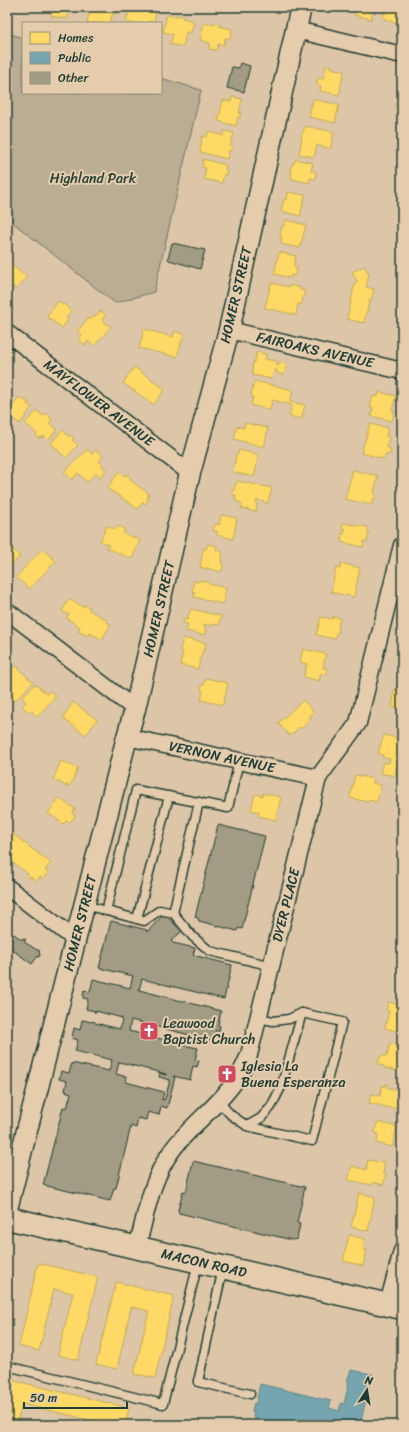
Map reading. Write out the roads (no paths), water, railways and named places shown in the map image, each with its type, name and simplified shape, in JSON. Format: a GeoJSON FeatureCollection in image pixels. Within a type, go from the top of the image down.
{"type":"FeatureCollection","features":[{"type":"Feature","properties":{"kind":"main road","name":"MACON ROAD"},"geometry":{"type":"LineString","coordinates":[[7,1218],[395,1306]]}},
{"type":"Feature","properties":{"kind":"street","name":"HOMER STREET"},"geometry":{"type":"LineString","coordinates":[[7,1209],[135,708],[190,473],[229,330],[296,30],[296,8]]}},
{"type":"Feature","properties":{"kind":"street"},"geometry":{"type":"LineString","coordinates":[[296,30],[402,55]]}},
{"type":"Feature","properties":{"kind":"street","name":"FAIROAKS AVENUE"},"geometry":{"type":"LineString","coordinates":[[229,330],[402,371]]}},
{"type":"Feature","properties":{"kind":"street","name":"MAYFLOWER AVENUE"},"geometry":{"type":"LineString","coordinates":[[7,334],[190,473]]}},
{"type":"Feature","properties":{"kind":"street","name":"DYER PLACE"},"geometry":{"type":"LineString","coordinates":[[137,1248],[150,1196],[155,1180],[163,1164],[186,1133],[232,1085],[249,1055],[318,778],[358,723],[402,545]]}},
{"type":"Feature","properties":{"kind":"street"},"geometry":{"type":"LineString","coordinates":[[7,611],[135,708]]}},
{"type":"Feature","properties":{"kind":"street","name":"VERNON AVENUE"},"geometry":{"type":"LineString","coordinates":[[127,737],[318,778]]}},
{"type":"Feature","properties":{"kind":"street"},"geometry":{"type":"LineString","coordinates":[[7,887],[76,940]]}},
{"type":"Feature","properties":{"kind":"street"},"geometry":{"type":"LineString","coordinates":[[395,1306],[402,1251]]}},
{"type":"Feature","properties":{"kind":"lane"},"geometry":{"type":"LineString","coordinates":[[106,911],[136,790],[228,808],[239,761]]}},
{"type":"Feature","properties":{"kind":"lane"},"geometry":{"type":"LineString","coordinates":[[137,919],[169,796]]}},
{"type":"Feature","properties":{"kind":"lane"},"geometry":{"type":"LineString","coordinates":[[173,912],[199,802]]}},
{"type":"Feature","properties":{"kind":"lane"},"geometry":{"type":"LineString","coordinates":[[85,905],[144,921],[160,910],[173,912],[193,937],[210,951],[272,966]]}},
{"type":"Feature","properties":{"kind":"lane"},"geometry":{"type":"LineString","coordinates":[[247,1126],[261,1118],[271,1107],[281,1087],[302,1013]]}},
{"type":"Feature","properties":{"kind":"lane"},"geometry":{"type":"LineString","coordinates":[[218,1101],[231,1115],[247,1126],[312,1141],[342,1022],[302,1013],[289,1019],[273,1021],[259,1018]]}},
{"type":"Feature","properties":{"kind":"lane"},"geometry":{"type":"LineString","coordinates":[[7,1366],[163,1404],[199,1262]]}},
{"type":"Feature","properties":{"kind":"lane"},"geometry":{"type":"LineString","coordinates":[[223,1267],[198,1382],[250,1394]]}},
{"type":"Feature","properties":{"kind":"place","name":"Leawood Baptist Church"},"geometry":{"type":"Point","coordinates":[149,1031]}},
{"type":"Feature","properties":{"kind":"place","name":"Iglesia La Buena Esperanza"},"geometry":{"type":"Point","coordinates":[227,1074]}},
{"type":"Feature","properties":{"kind":"park label","name":"Highland Park"},"geometry":{"type":"Point","coordinates":[93,178]}}]}
